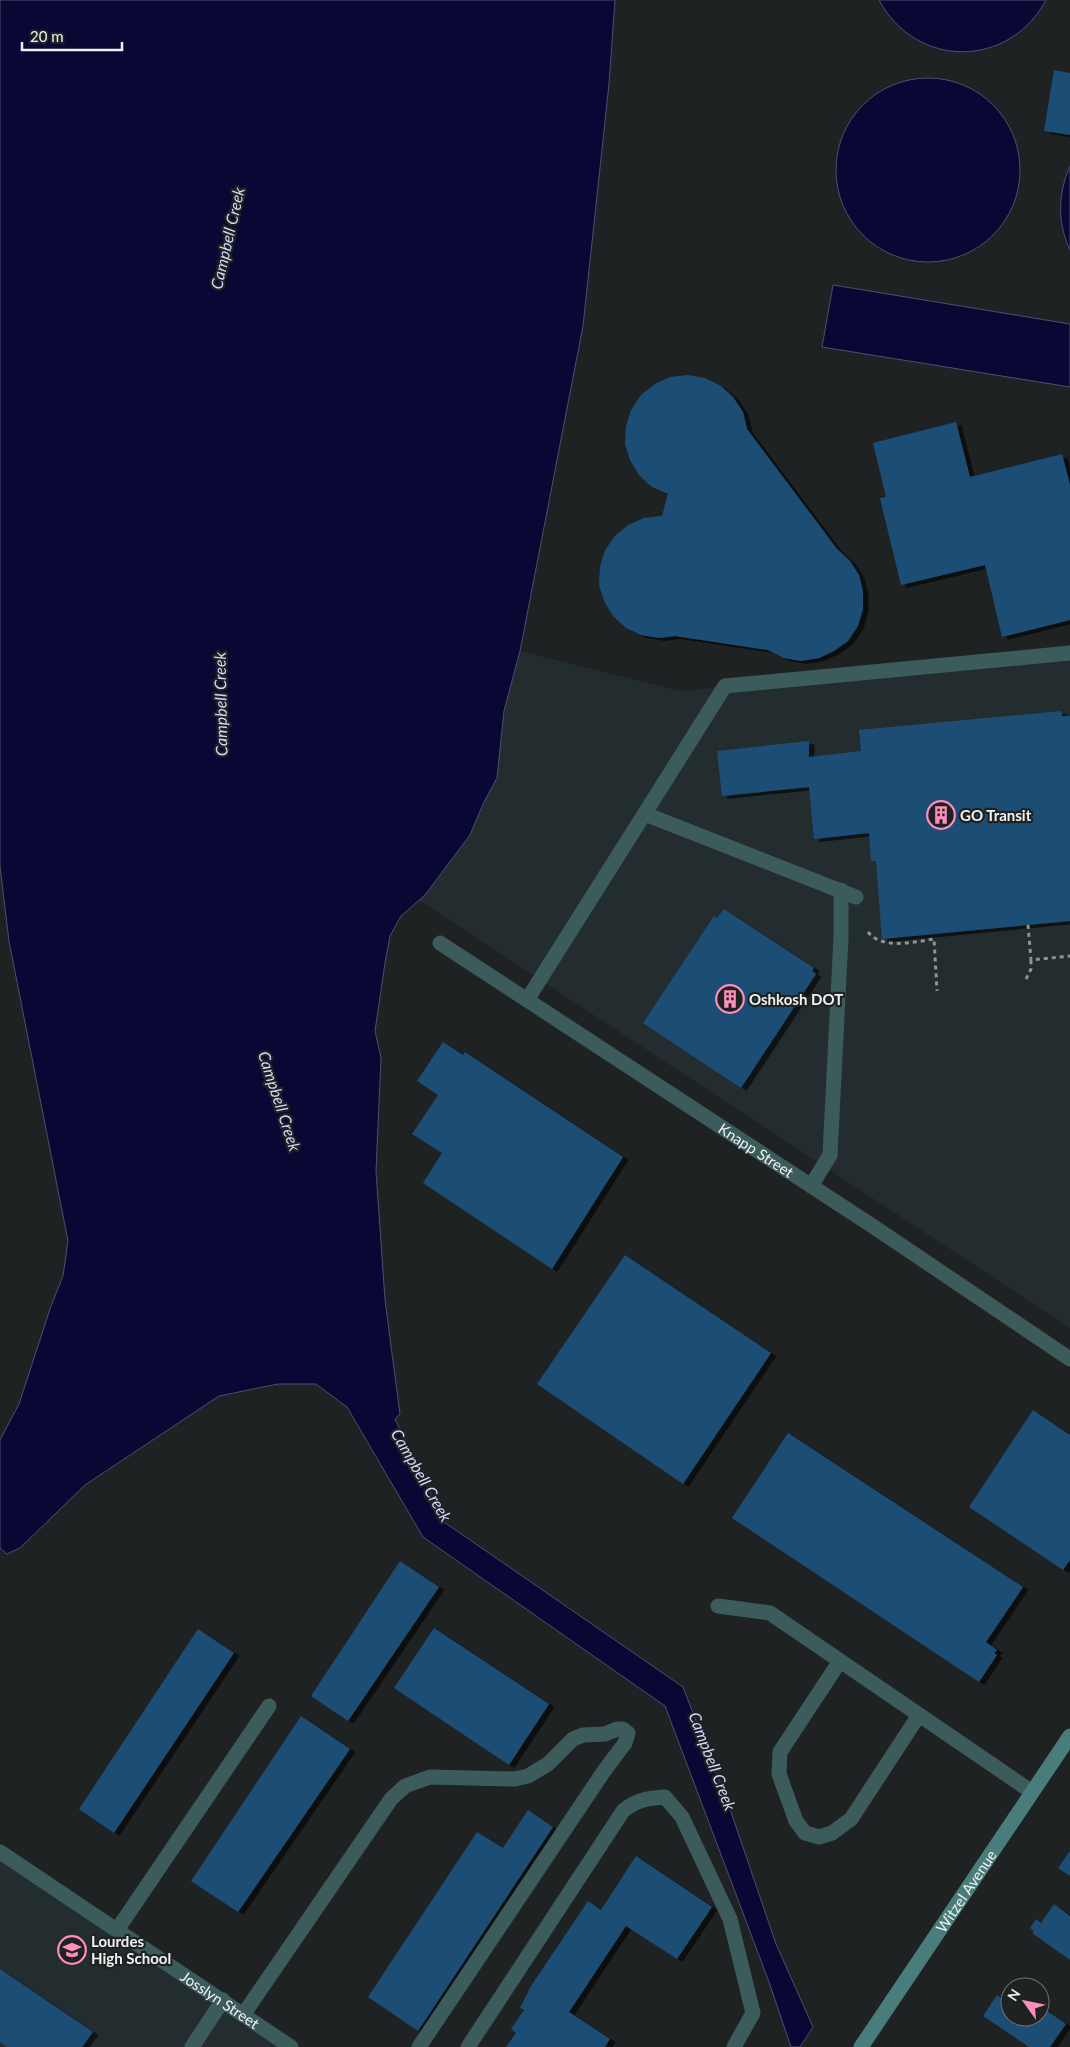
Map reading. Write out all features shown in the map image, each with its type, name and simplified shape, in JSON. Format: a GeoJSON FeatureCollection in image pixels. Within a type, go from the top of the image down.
{"type":"FeatureCollection","features":[{"type":"Feature","properties":{"kind":"main road","name":"Witzel Avenue"},"geometry":{"type":"LineString","coordinates":[[861,2047],[1070,1736]]}},
{"type":"Feature","properties":{"kind":"street"},"geometry":{"type":"LineString","coordinates":[[527,1000],[725,686],[1070,653]]}},
{"type":"Feature","properties":{"kind":"street"},"geometry":{"type":"LineString","coordinates":[[644,814],[856,897]]}},
{"type":"Feature","properties":{"kind":"street"},"geometry":{"type":"LineString","coordinates":[[811,1186],[830,1155],[841,890]]}},
{"type":"Feature","properties":{"kind":"street","name":"Knapp Street"},"geometry":{"type":"LineString","coordinates":[[440,942],[1070,1358]]}},
{"type":"Feature","properties":{"kind":"street"},"geometry":{"type":"LineString","coordinates":[[718,1606],[770,1613],[1032,1792]]}},
{"type":"Feature","properties":{"kind":"street"},"geometry":{"type":"LineString","coordinates":[[840,1661],[780,1752],[779,1774],[796,1822],[805,1833],[819,1837],[832,1833],[851,1819],[919,1715]]}},
{"type":"Feature","properties":{"kind":"street"},"geometry":{"type":"LineString","coordinates":[[117,1930],[269,1706]]}},
{"type":"Feature","properties":{"kind":"street"},"geometry":{"type":"LineString","coordinates":[[244,2015],[391,1799],[405,1786],[430,1777],[515,1779],[528,1776],[548,1764],[573,1739],[583,1735],[605,1734],[617,1729],[623,1729],[628,1733],[625,1743],[604,1770],[419,2047]]}},
{"type":"Feature","properties":{"kind":"street"},"geometry":{"type":"LineString","coordinates":[[468,2047],[623,1811],[633,1803],[648,1798],[665,1797],[682,1817],[730,1919],[753,2013],[734,2047]]}},
{"type":"Feature","properties":{"kind":"street","name":"Josslyn Street"},"geometry":{"type":"LineString","coordinates":[[0,1852],[291,2047]]}},
{"type":"Feature","properties":{"kind":"street"},"geometry":{"type":"LineString","coordinates":[[192,2047],[223,2000]]}},
{"type":"Feature","properties":{"kind":"path"},"geometry":{"type":"LineString","coordinates":[[856,897],[868,934],[882,942],[911,942],[934,939],[937,990]]}},
{"type":"Feature","properties":{"kind":"path"},"geometry":{"type":"LineString","coordinates":[[1026,979],[1031,969],[1028,925]]}},
{"type":"Feature","properties":{"kind":"path"},"geometry":{"type":"LineString","coordinates":[[1031,960],[1070,956]]}},
{"type":"Feature","properties":{"kind":"shaded area"},"geometry":{"type":"Polygon","coordinates":[[[520,651],[681,691],[1070,653],[1070,1328],[419,900],[425,895],[470,835],[497,778],[504,711],[520,651]]]}},
{"type":"Feature","properties":{"kind":"shaded area","name":"Lourdes High School"},"geometry":{"type":"Polygon","coordinates":[[[0,1854],[289,2047],[0,2047],[0,1854]]]}},
{"type":"Feature","properties":{"kind":"water","name":"Campbell Creek"},"geometry":{"type":"Polygon","coordinates":[[[0,0],[615,0],[609,84],[583,326],[520,651],[504,711],[497,778],[470,835],[425,895],[401,916],[390,936],[385,963],[375,1031],[381,1058],[376,1171],[385,1300],[400,1414],[395,1419],[444,1522],[683,1687],[732,1815],[776,1944],[813,2027],[800,2047],[791,2047],[769,1982],[665,1706],[423,1537],[347,1407],[316,1384],[278,1384],[219,1396],[85,1485],[20,1548],[7,1554],[0,1548],[0,1440],[19,1404],[51,1306],[63,1276],[68,1241],[9,941],[0,866],[0,0]]]}},
{"type":"Feature","properties":{"kind":"water"},"geometry":{"type":"Polygon","coordinates":[[[879,0],[1046,0],[1030,23],[1009,39],[987,49],[962,52],[938,49],[916,39],[895,23],[879,0]]]}},
{"type":"Feature","properties":{"kind":"water"},"geometry":{"type":"Polygon","coordinates":[[[937,78],[946,79],[972,88],[999,111],[1010,126],[1019,152],[1019,188],[1010,214],[987,241],[972,252],[946,261],[919,262],[910,261],[884,252],[857,229],[846,214],[837,188],[836,161],[837,152],[846,126],[869,99],[884,88],[910,79],[937,78]]]}},
{"type":"Feature","properties":{"kind":"water"},"geometry":{"type":"Polygon","coordinates":[[[1070,166],[1070,250],[1061,218],[1061,198],[1070,166]]]}},
{"type":"Feature","properties":{"kind":"water"},"geometry":{"type":"Polygon","coordinates":[[[833,285],[1070,324],[1070,387],[822,347],[833,285]]]}},
{"type":"Feature","properties":{"kind":"building"},"geometry":{"type":"Polygon","coordinates":[[[1054,70],[1070,73],[1070,135],[1044,131],[1054,70]]]}},
{"type":"Feature","properties":{"kind":"building"},"geometry":{"type":"Polygon","coordinates":[[[688,375],[705,378],[721,386],[733,397],[743,412],[747,429],[837,549],[850,561],[859,575],[863,592],[863,609],[858,626],[848,641],[834,651],[819,658],[801,661],[784,658],[768,650],[675,636],[659,638],[641,635],[626,628],[613,616],[604,601],[599,585],[600,567],[605,550],[615,536],[628,525],[644,518],[662,516],[668,494],[652,487],[639,475],[630,460],[625,444],[626,426],[631,410],[641,395],[655,384],[670,377],[688,375]]]}},
{"type":"Feature","properties":{"kind":"building"},"geometry":{"type":"Polygon","coordinates":[[[956,422],[970,477],[1062,454],[1070,485],[1070,620],[1002,637],[985,565],[901,585],[880,498],[886,497],[873,443],[956,422]]]}},
{"type":"Feature","properties":{"kind":"building","name":"GO Transit"},"geometry":{"type":"Polygon","coordinates":[[[1061,711],[1062,716],[1070,716],[1070,921],[882,939],[876,861],[871,861],[869,833],[814,839],[809,787],[722,796],[717,751],[809,741],[809,757],[861,751],[859,730],[1061,711]]]}},
{"type":"Feature","properties":{"kind":"building","name":"Oshkosh DOT"},"geometry":{"type":"Polygon","coordinates":[[[724,909],[814,968],[812,971],[816,974],[741,1088],[643,1023],[714,916],[717,918],[724,909]]]}},
{"type":"Feature","properties":{"kind":"building"},"geometry":{"type":"Polygon","coordinates":[[[443,1042],[463,1055],[465,1052],[623,1157],[552,1269],[423,1183],[442,1153],[412,1134],[438,1095],[417,1081],[443,1042]]]}},
{"type":"Feature","properties":{"kind":"building"},"geometry":{"type":"Polygon","coordinates":[[[625,1255],[771,1353],[683,1484],[537,1384],[625,1255]]]}},
{"type":"Feature","properties":{"kind":"building"},"geometry":{"type":"Polygon","coordinates":[[[1033,1410],[1070,1435],[1070,1560],[1063,1570],[969,1507],[1033,1410]]]}},
{"type":"Feature","properties":{"kind":"building"},"geometry":{"type":"Polygon","coordinates":[[[788,1433],[1023,1587],[986,1642],[997,1650],[994,1653],[997,1655],[979,1682],[732,1518],[788,1433]]]}},
{"type":"Feature","properties":{"kind":"building"},"geometry":{"type":"Polygon","coordinates":[[[400,1561],[439,1587],[348,1721],[311,1696],[400,1561]]]}},
{"type":"Feature","properties":{"kind":"building"},"geometry":{"type":"Polygon","coordinates":[[[434,1628],[549,1704],[509,1765],[394,1688],[434,1628]]]}},
{"type":"Feature","properties":{"kind":"building"},"geometry":{"type":"Polygon","coordinates":[[[198,1629],[234,1653],[114,1833],[79,1809],[198,1629]]]}},
{"type":"Feature","properties":{"kind":"building"},"geometry":{"type":"Polygon","coordinates":[[[301,1716],[350,1749],[238,1912],[191,1881],[301,1716]]]}},
{"type":"Feature","properties":{"kind":"building"},"geometry":{"type":"Polygon","coordinates":[[[528,1810],[553,1827],[418,2031],[368,1997],[477,1832],[503,1848],[528,1810]]]}},
{"type":"Feature","properties":{"kind":"building"},"geometry":{"type":"Polygon","coordinates":[[[1070,1851],[1070,1876],[1058,1868],[1070,1851]]]}},
{"type":"Feature","properties":{"kind":"building"},"geometry":{"type":"Polygon","coordinates":[[[636,1856],[712,1907],[677,1959],[626,1926],[569,2012],[610,2039],[605,2047],[506,2047],[516,2033],[511,2029],[524,2010],[520,2008],[531,1986],[588,1901],[601,1910],[636,1856]]]}},
{"type":"Feature","properties":{"kind":"building"},"geometry":{"type":"Polygon","coordinates":[[[1054,1904],[1070,1916],[1070,1960],[1032,1933],[1034,1931],[1030,1928],[1036,1919],[1041,1923],[1054,1904]]]}},
{"type":"Feature","properties":{"kind":"building"},"geometry":{"type":"Polygon","coordinates":[[[0,1969],[93,2032],[82,2047],[7,2047],[0,2042],[0,1969]]]}},
{"type":"Feature","properties":{"kind":"building"},"geometry":{"type":"Polygon","coordinates":[[[997,1995],[1000,1998],[1000,2027],[1050,2027],[1050,2013],[1066,2024],[1050,2047],[1029,2047],[983,2016],[997,1995]]]}},
{"type":"Feature","properties":{"kind":"place","name":"GO Transit"},"geometry":{"type":"Point","coordinates":[941,815]}},
{"type":"Feature","properties":{"kind":"place","name":"Oshkosh DOT"},"geometry":{"type":"Point","coordinates":[730,999]}},
{"type":"Feature","properties":{"kind":"place","name":"Lourdes High School"},"geometry":{"type":"Point","coordinates":[72,1950]}}]}
